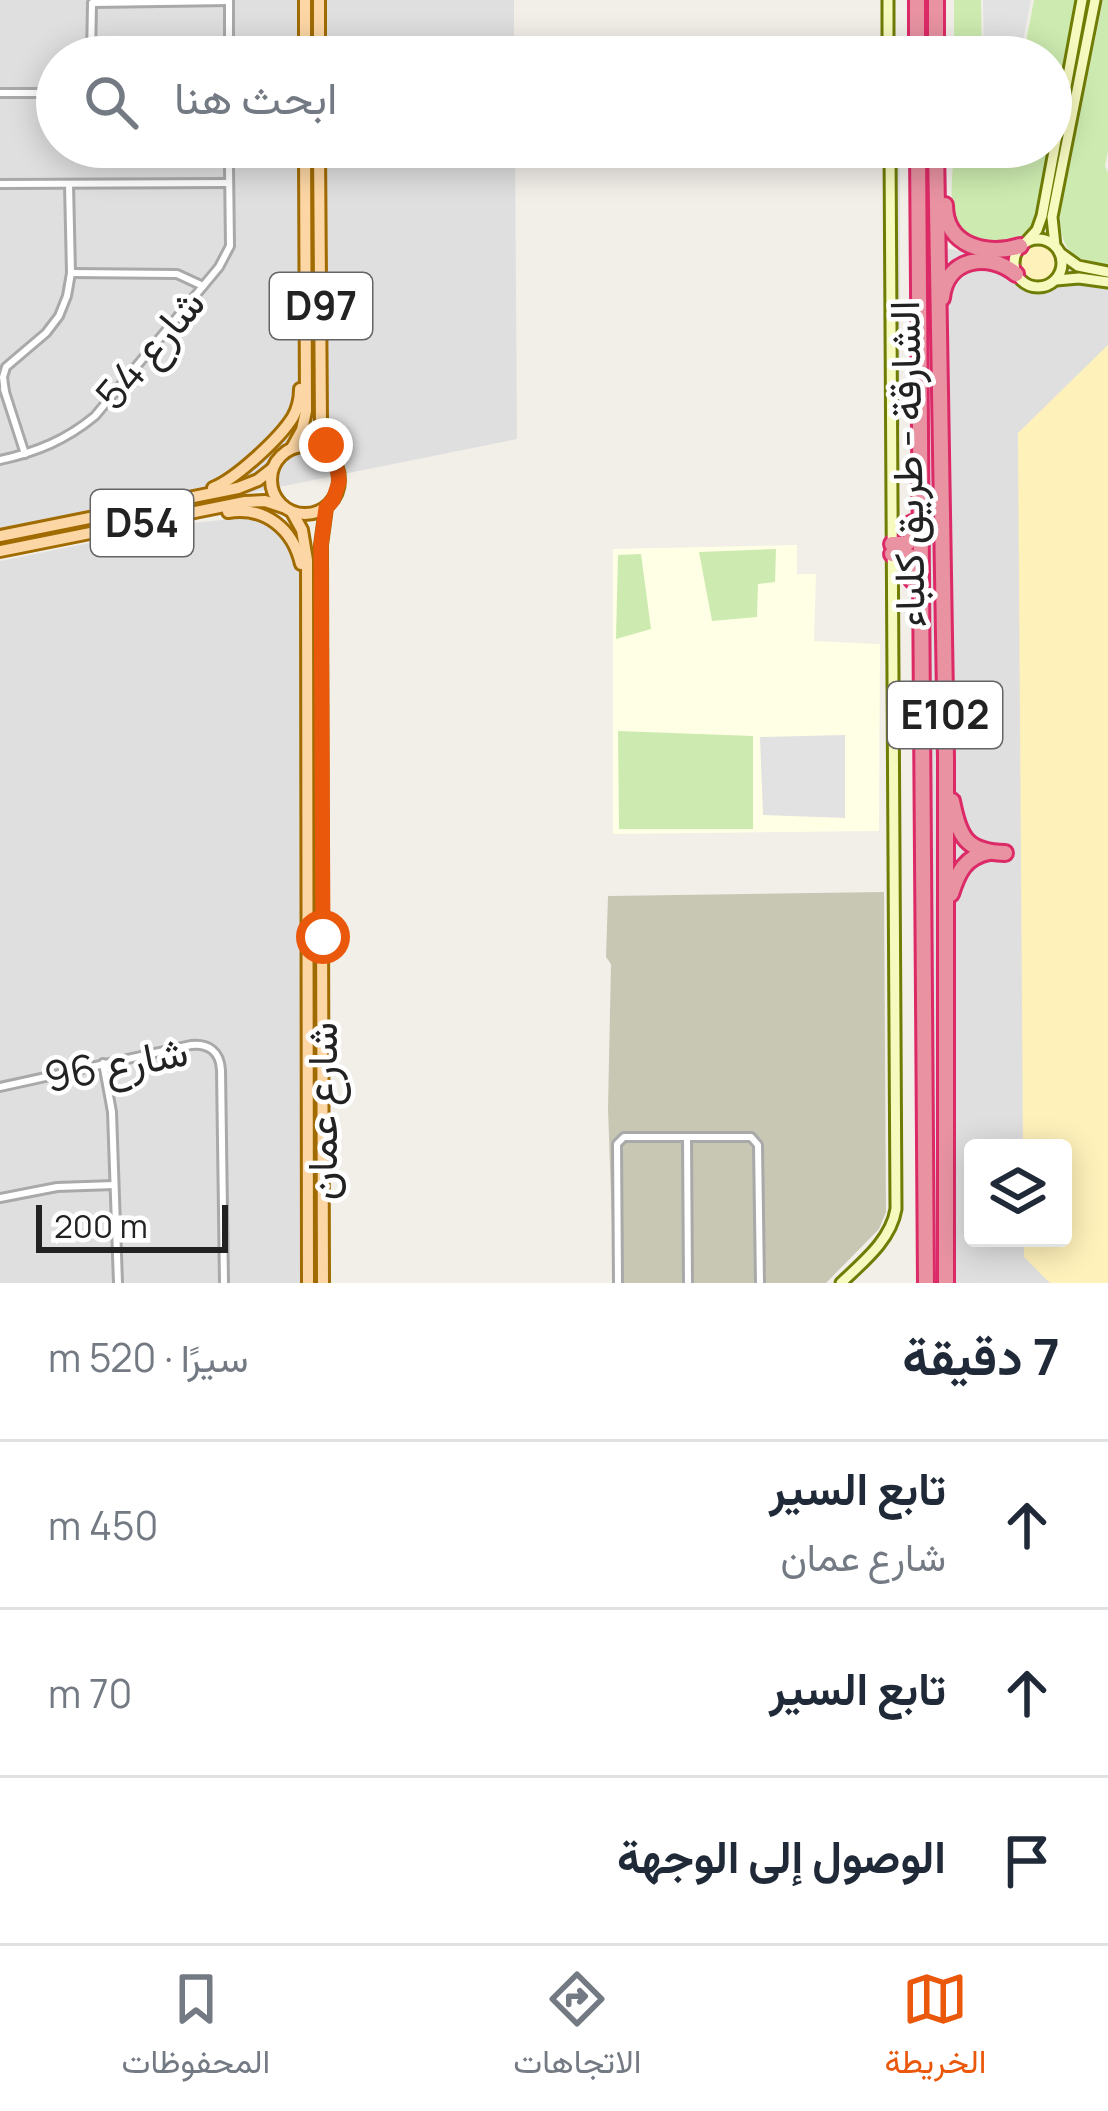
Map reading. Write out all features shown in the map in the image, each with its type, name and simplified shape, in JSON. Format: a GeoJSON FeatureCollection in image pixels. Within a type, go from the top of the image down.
{"type":"FeatureCollection","features":[{"type":"Feature","properties":{"kind":"highway"},"geometry":{"type":"LineString","coordinates":[[916,0],[917,36]]}},
{"type":"Feature","properties":{"kind":"highway"},"geometry":{"type":"LineString","coordinates":[[936,0],[936,36]]}},
{"type":"Feature","properties":{"kind":"highway","name":"الشارقة - طريق كلباء"},"geometry":{"type":"LineString","coordinates":[[917,168],[926,1282]]}},
{"type":"Feature","properties":{"kind":"highway","name":"الشارقة - طريق كلباء"},"geometry":{"type":"LineString","coordinates":[[940,168],[948,1283]]}},
{"type":"Feature","properties":{"kind":"highway"},"geometry":{"type":"LineString","coordinates":[[942,168],[951,232],[964,243],[984,248],[1008,250],[1024,243]]}},
{"type":"Feature","properties":{"kind":"highway"},"geometry":{"type":"LineString","coordinates":[[939,489],[943,287],[956,269],[970,261],[994,261],[1016,274]]}},
{"type":"Feature","properties":{"kind":"highway"},"geometry":{"type":"LineString","coordinates":[[892,549],[912,538],[914,459],[921,435]]}},
{"type":"Feature","properties":{"kind":"highway"},"geometry":{"type":"LineString","coordinates":[[892,549],[911,558],[914,647],[922,667]]}},
{"type":"Feature","properties":{"kind":"highway"},"geometry":{"type":"LineString","coordinates":[[946,758],[957,824],[970,844],[997,852],[976,855],[963,865],[946,926]]}},
{"type":"Feature","properties":{"kind":"main road"},"geometry":{"type":"LineString","coordinates":[[305,0],[305,36]]}},
{"type":"Feature","properties":{"kind":"main road"},"geometry":{"type":"LineString","coordinates":[[319,0],[319,36]]}},
{"type":"Feature","properties":{"kind":"main road","name":"D97"},"geometry":{"type":"LineString","coordinates":[[292,448],[306,417],[305,168]]}},
{"type":"Feature","properties":{"kind":"main road","name":"D97"},"geometry":{"type":"LineString","coordinates":[[320,168],[321,422],[334,462]]}},
{"type":"Feature","properties":{"kind":"main road"},"geometry":{"type":"LineString","coordinates":[[184,499],[236,476],[288,423],[298,406],[306,356]]}},
{"type":"Feature","properties":{"kind":"main road"},"geometry":{"type":"LineString","coordinates":[[292,448],[316,448],[334,462],[339,485],[326,508],[310,514],[287,510],[272,489],[272,469],[292,448]]}},
{"type":"Feature","properties":{"kind":"main road","name":"D54"},"geometry":{"type":"LineString","coordinates":[[0,536],[245,486],[272,469]]}},
{"type":"Feature","properties":{"kind":"main road","name":"D54"},"geometry":{"type":"LineString","coordinates":[[0,551],[251,501],[287,510]]}},
{"type":"Feature","properties":{"kind":"main road","name":"شارع عمان"},"geometry":{"type":"LineString","coordinates":[[323,1283],[321,545],[326,508]]}},
{"type":"Feature","properties":{"kind":"main road"},"geometry":{"type":"LineString","coordinates":[[195,512],[245,510],[273,520],[296,545],[306,577]]}},
{"type":"Feature","properties":{"kind":"main road","name":"شارع عمان"},"geometry":{"type":"LineString","coordinates":[[287,510],[304,540],[306,577],[308,1283]]}},
{"type":"Feature","properties":{"kind":"street"},"geometry":{"type":"LineString","coordinates":[[92,36],[92,2],[229,0],[229,36]]}},
{"type":"Feature","properties":{"kind":"street"},"geometry":{"type":"LineString","coordinates":[[888,0],[888,36]]}},
{"type":"Feature","properties":{"kind":"street"},"geometry":{"type":"LineString","coordinates":[[1072,54],[1082,0]]}},
{"type":"Feature","properties":{"kind":"street"},"geometry":{"type":"LineString","coordinates":[[1072,117],[1095,0]]}},
{"type":"Feature","properties":{"kind":"street"},"geometry":{"type":"LineString","coordinates":[[0,93],[36,93]]}},
{"type":"Feature","properties":{"kind":"street","name":"شارع 54"},"geometry":{"type":"LineString","coordinates":[[0,460],[63,440],[104,407],[219,267],[230,246],[229,168]]}},
{"type":"Feature","properties":{"kind":"street"},"geometry":{"type":"LineString","coordinates":[[841,1283],[884,1239],[896,1209],[890,168]]}},
{"type":"Feature","properties":{"kind":"street"},"geometry":{"type":"LineString","coordinates":[[1051,168],[1037,230],[1014,260],[1016,274],[1035,287],[1049,286],[1063,264],[1052,218],[1062,168]]}},
{"type":"Feature","properties":{"kind":"street"},"geometry":{"type":"LineString","coordinates":[[0,184],[229,183]]}},
{"type":"Feature","properties":{"kind":"street"},"geometry":{"type":"LineString","coordinates":[[5,392],[4,372],[46,334],[68,296],[70,184]]}},
{"type":"Feature","properties":{"kind":"street"},"geometry":{"type":"LineString","coordinates":[[1024,243],[1042,239],[1078,266],[1108,272]]}},
{"type":"Feature","properties":{"kind":"street"},"geometry":{"type":"LineString","coordinates":[[71,273],[181,274],[203,286]]}},
{"type":"Feature","properties":{"kind":"street"},"geometry":{"type":"LineString","coordinates":[[1056,280],[1108,282]]}},
{"type":"Feature","properties":{"kind":"street"},"geometry":{"type":"LineString","coordinates":[[0,369],[20,356]]}},
{"type":"Feature","properties":{"kind":"street"},"geometry":{"type":"LineString","coordinates":[[0,381],[25,454]]}},
{"type":"Feature","properties":{"kind":"street","name":"شارع 96"},"geometry":{"type":"LineString","coordinates":[[0,1088],[199,1044],[218,1055],[224,1283]]}},
{"type":"Feature","properties":{"kind":"street"},"geometry":{"type":"LineString","coordinates":[[103,1063],[112,1112],[118,1283]]}},
{"type":"Feature","properties":{"kind":"street"},"geometry":{"type":"LineString","coordinates":[[618,1283],[618,1142],[625,1137],[751,1137],[758,1142],[760,1283]]}},
{"type":"Feature","properties":{"kind":"street"},"geometry":{"type":"LineString","coordinates":[[687,1137],[688,1283]]}},
{"type":"Feature","properties":{"kind":"street"},"geometry":{"type":"LineString","coordinates":[[0,1198],[57,1187],[114,1185]]}},
{"type":"Feature","properties":{"kind":"shaded area"},"geometry":{"type":"Polygon","coordinates":[[[0,0],[514,0],[514,36],[36,36],[36,168],[515,168],[517,439],[0,543],[0,0]]]}},
{"type":"Feature","properties":{"kind":"shaded area"},"geometry":{"type":"Polygon","coordinates":[[[983,0],[1031,0],[1024,36],[984,36],[983,0]]]}},
{"type":"Feature","properties":{"kind":"shaded area"},"geometry":{"type":"Polygon","coordinates":[[[887,168],[900,168],[900,425],[885,426],[887,168]]]}},
{"type":"Feature","properties":{"kind":"shaded area"},"geometry":{"type":"Polygon","coordinates":[[[927,245],[1108,277],[1108,1283],[934,1283],[927,245]]]}},
{"type":"Feature","properties":{"kind":"shaded area"},"geometry":{"type":"Polygon","coordinates":[[[250,517],[281,533],[302,580],[302,1283],[0,1283],[0,561],[183,524],[250,517]]]}},
{"type":"Feature","properties":{"kind":"shaded area"},"geometry":{"type":"Polygon","coordinates":[[[797,545],[797,574],[816,574],[814,641],[880,644],[879,831],[613,834],[613,549],[797,545]]]}},
{"type":"Feature","properties":{"kind":"shaded area"},"geometry":{"type":"Polygon","coordinates":[[[845,735],[845,818],[763,815],[760,737],[845,735]]]}},
{"type":"Feature","properties":{"kind":"shaded area"},"geometry":{"type":"Polygon","coordinates":[[[884,892],[886,1212],[879,1229],[826,1283],[614,1283],[608,896],[884,892]]]}},
{"type":"Feature","properties":{"kind":"green space"},"geometry":{"type":"Polygon","coordinates":[[[954,0],[981,0],[982,36],[954,36],[954,0]]]}},
{"type":"Feature","properties":{"kind":"green space"},"geometry":{"type":"Polygon","coordinates":[[[1034,0],[1079,0],[1072,37],[1027,36],[1034,0]]]}},
{"type":"Feature","properties":{"kind":"green space"},"geometry":{"type":"Polygon","coordinates":[[[1103,0],[1108,0],[1108,266],[1071,252],[1063,238],[1060,215],[1103,0]]]}},
{"type":"Feature","properties":{"kind":"green space"},"geometry":{"type":"Polygon","coordinates":[[[953,168],[1048,168],[1038,211],[1029,229],[1015,239],[978,238],[965,231],[957,221],[953,168]]]}},
{"type":"Feature","properties":{"kind":"green space"},"geometry":{"type":"Polygon","coordinates":[[[776,549],[775,582],[758,584],[757,617],[712,621],[699,552],[776,549]]]}},
{"type":"Feature","properties":{"kind":"green space"},"geometry":{"type":"Polygon","coordinates":[[[641,554],[651,629],[616,639],[618,555],[641,554]]]}},
{"type":"Feature","properties":{"kind":"green space"},"geometry":{"type":"Polygon","coordinates":[[[618,731],[753,736],[753,829],[619,829],[618,731]]]}},
{"type":"Feature","properties":{"kind":"sand"},"geometry":{"type":"Polygon","coordinates":[[[1040,243],[1054,248],[1059,262],[1054,276],[1040,281],[1026,276],[1021,262],[1026,248],[1040,243]]]}},
{"type":"Feature","properties":{"kind":"sand"},"geometry":{"type":"Polygon","coordinates":[[[1108,345],[1108,1283],[1050,1283],[1024,1257],[1024,1247],[1072,1247],[1072,1139],[1023,1139],[1018,433],[1108,345]]]}},
{"type":"Feature","properties":{"kind":"route"},"geometry":{"type":"LineString","coordinates":[[323,937],[321,545],[326,508],[339,482],[326,445]]}}]}
